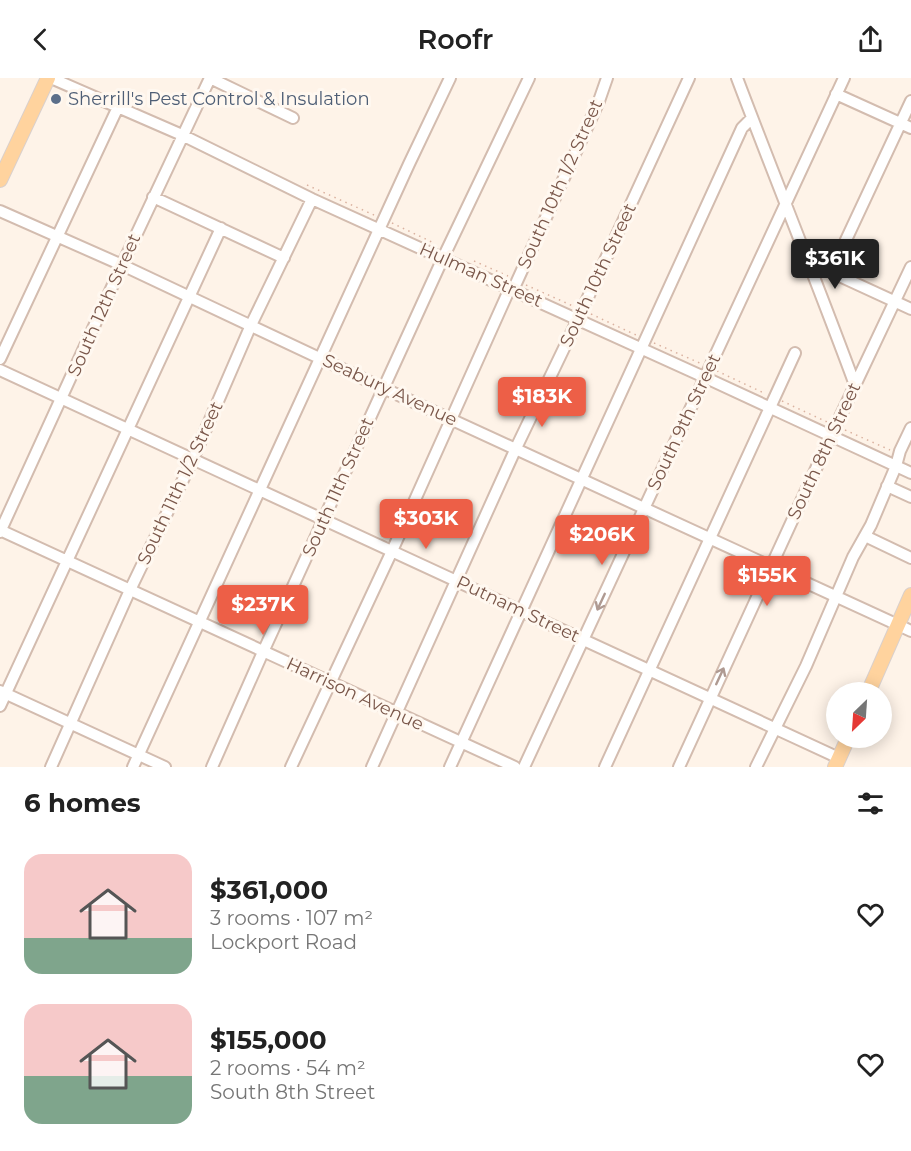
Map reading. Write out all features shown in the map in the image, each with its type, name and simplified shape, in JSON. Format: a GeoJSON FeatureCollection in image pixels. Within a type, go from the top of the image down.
{"type":"FeatureCollection","features":[{"type":"Feature","properties":{"kind":"main road"},"geometry":{"type":"LineString","coordinates":[[0,180],[50,78]]}},
{"type":"Feature","properties":{"kind":"main road"},"geometry":{"type":"LineString","coordinates":[[873,682],[911,595]]}},
{"type":"Feature","properties":{"kind":"main road"},"geometry":{"type":"LineString","coordinates":[[837,762],[843,748]]}},
{"type":"Feature","properties":{"kind":"street","name":"Hulman Street"},"geometry":{"type":"LineString","coordinates":[[50,78],[182,135],[312,199],[382,225],[706,372],[833,431],[911,473]]}},
{"type":"Feature","properties":{"kind":"street"},"geometry":{"type":"LineString","coordinates":[[210,78],[293,118]]}},
{"type":"Feature","properties":{"kind":"street","name":"South 12th Street"},"geometry":{"type":"LineString","coordinates":[[0,531],[210,78]]}},
{"type":"Feature","properties":{"kind":"street"},"geometry":{"type":"LineString","coordinates":[[133,767],[450,78]]}},
{"type":"Feature","properties":{"kind":"street","name":"South 11th Street"},"geometry":{"type":"LineString","coordinates":[[212,767],[383,388],[529,78]]}},
{"type":"Feature","properties":{"kind":"street","name":"South 10th 1/2 Street"},"geometry":{"type":"LineString","coordinates":[[291,767],[607,78]]}},
{"type":"Feature","properties":{"kind":"street","name":"South 10th Street"},"geometry":{"type":"LineString","coordinates":[[372,767],[516,448],[689,78]]}},
{"type":"Feature","properties":{"kind":"street"},"geometry":{"type":"LineString","coordinates":[[737,78],[855,385]]}},
{"type":"Feature","properties":{"kind":"street","name":"South 9th Street"},"geometry":{"type":"LineString","coordinates":[[524,767],[844,78]]}},
{"type":"Feature","properties":{"kind":"street"},"geometry":{"type":"LineString","coordinates":[[836,94],[906,126]]}},
{"type":"Feature","properties":{"kind":"street"},"geometry":{"type":"LineString","coordinates":[[831,272],[906,126],[911,101]]}},
{"type":"Feature","properties":{"kind":"street"},"geometry":{"type":"LineString","coordinates":[[0,359],[118,107]]}},
{"type":"Feature","properties":{"kind":"street"},"geometry":{"type":"LineString","coordinates":[[450,767],[742,128],[752,118]]}},
{"type":"Feature","properties":{"kind":"street"},"geometry":{"type":"LineString","coordinates":[[153,197],[284,258]]}},
{"type":"Feature","properties":{"kind":"street","name":"South 11th 1/2 Street"},"geometry":{"type":"LineString","coordinates":[[51,767],[130,590],[193,459],[252,325],[312,199]]}},
{"type":"Feature","properties":{"kind":"street","name":"Seabury Avenue"},"geometry":{"type":"LineString","coordinates":[[0,211],[122,265],[911,631]]}},
{"type":"Feature","properties":{"kind":"street"},"geometry":{"type":"LineString","coordinates":[[0,706],[3,692],[221,228]]}},
{"type":"Feature","properties":{"kind":"street"},"geometry":{"type":"LineString","coordinates":[[809,262],[911,309]]}},
{"type":"Feature","properties":{"kind":"street","name":"South 8th Street"},"geometry":{"type":"LineString","coordinates":[[679,767],[911,267]]}},
{"type":"Feature","properties":{"kind":"street"},"geometry":{"type":"LineString","coordinates":[[605,767],[795,353]]}},
{"type":"Feature","properties":{"kind":"street","name":"Putnam Street"},"geometry":{"type":"LineString","coordinates":[[0,370],[775,728],[837,762]]}},
{"type":"Feature","properties":{"kind":"street"},"geometry":{"type":"LineString","coordinates":[[756,767],[806,666],[853,557],[871,525],[911,428]]}},
{"type":"Feature","properties":{"kind":"street"},"geometry":{"type":"LineString","coordinates":[[887,486],[911,497]]}},
{"type":"Feature","properties":{"kind":"street","name":"Harrison Avenue"},"geometry":{"type":"LineString","coordinates":[[0,531],[515,767]]}},
{"type":"Feature","properties":{"kind":"street"},"geometry":{"type":"LineString","coordinates":[[865,536],[911,558]]}},
{"type":"Feature","properties":{"kind":"street"},"geometry":{"type":"LineString","coordinates":[[3,692],[165,767]]}},
{"type":"Feature","properties":{"kind":"path"},"geometry":{"type":"LineString","coordinates":[[301,183],[382,225],[445,254]]}},
{"type":"Feature","properties":{"kind":"path"},"geometry":{"type":"LineString","coordinates":[[468,259],[513,286],[833,431],[899,454]]}},
{"type":"Feature","properties":{"kind":"place","name":"Sherrill's Pest Control & Insulation"},"geometry":{"type":"Point","coordinates":[56,99]}}]}
